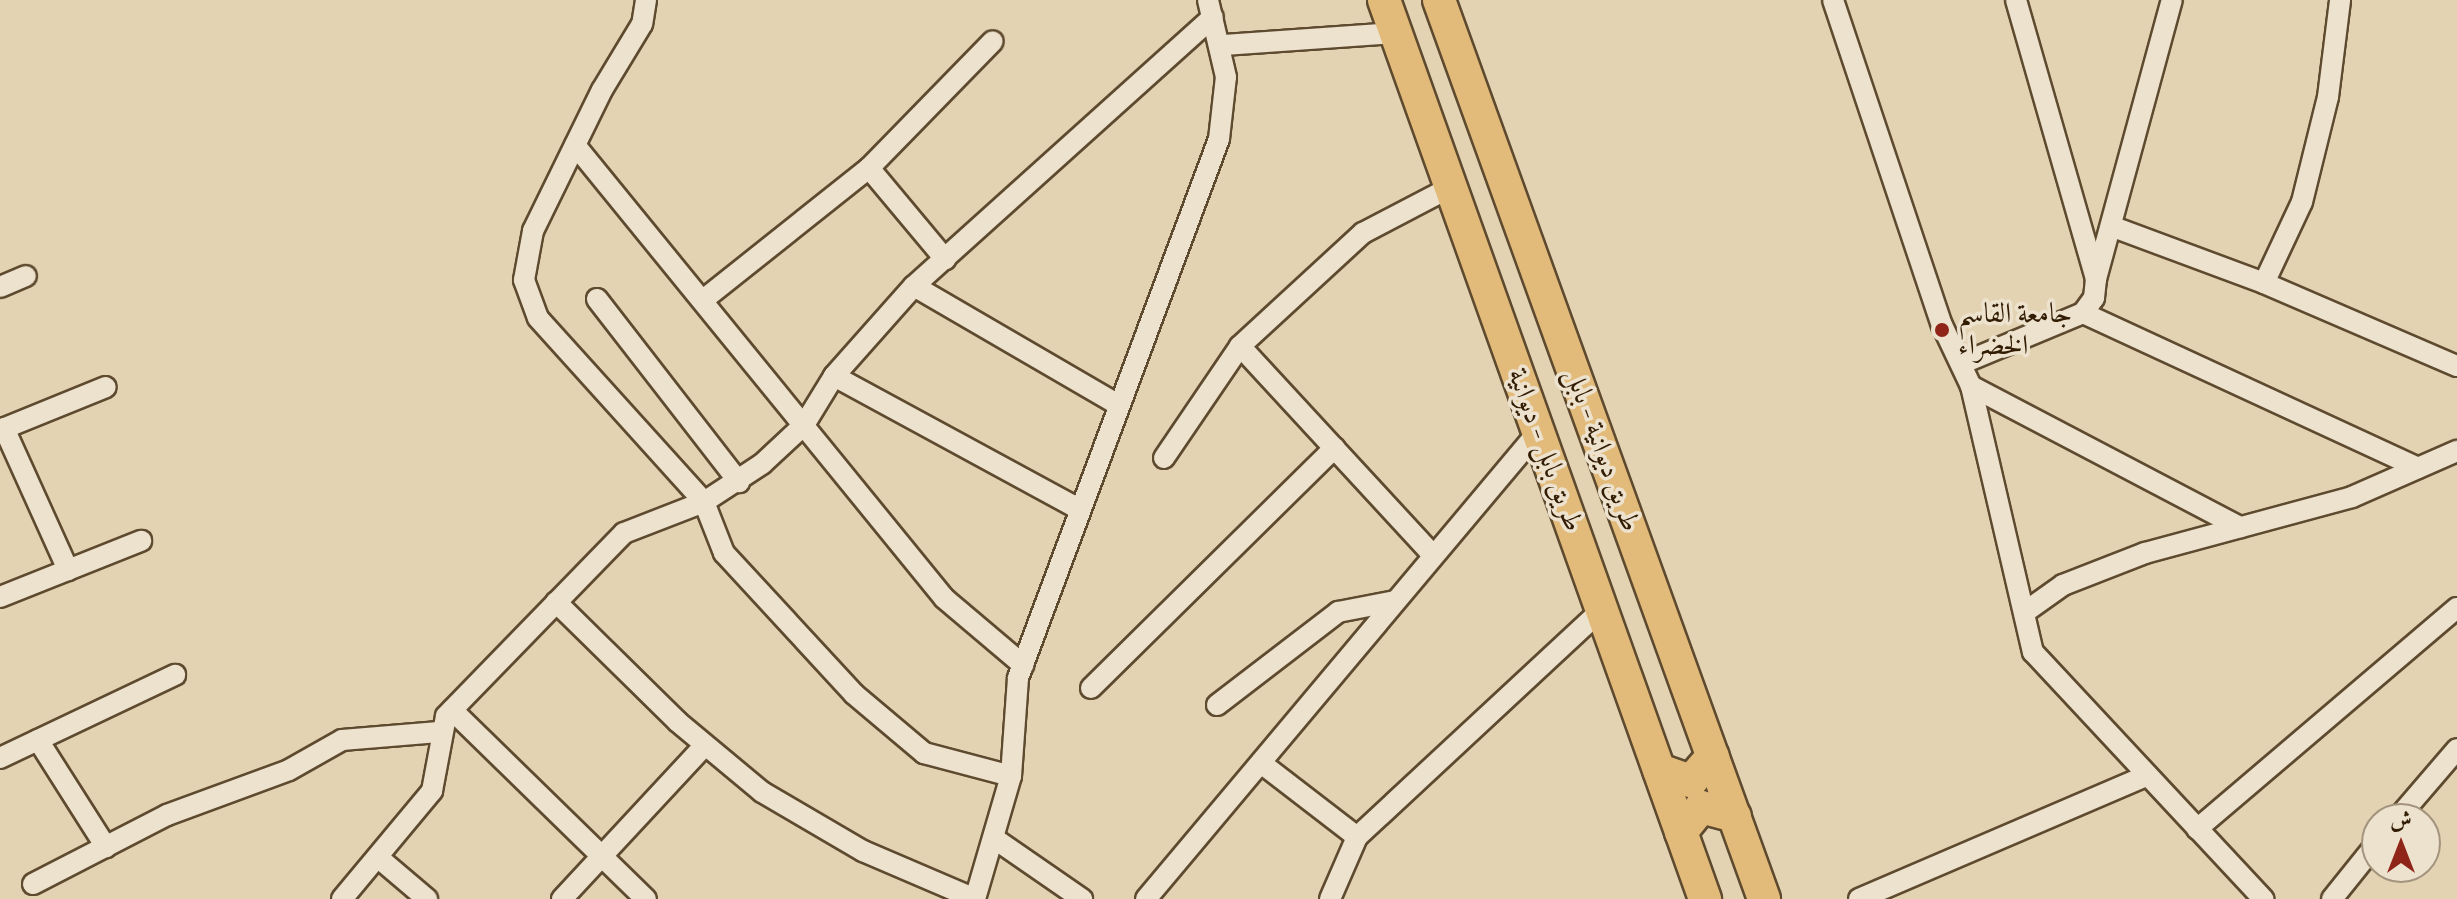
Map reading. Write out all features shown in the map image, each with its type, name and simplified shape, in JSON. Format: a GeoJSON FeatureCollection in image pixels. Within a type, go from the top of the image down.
{"type":"FeatureCollection","features":[{"type":"Feature","properties":{"kind":"highway","name":"طريق بابل - ديوانية"},"geometry":{"type":"LineString","coordinates":[[1384,0],[1705,899]]}},
{"type":"Feature","properties":{"kind":"highway","name":"طريق ديوانية - بابل"},"geometry":{"type":"LineString","coordinates":[[1439,0],[1764,899]]}},
{"type":"Feature","properties":{"kind":"highway"},"geometry":{"type":"LineString","coordinates":[[1659,770],[1691,781],[1713,756]]}},
{"type":"Feature","properties":{"kind":"highway"},"geometry":{"type":"LineString","coordinates":[[1681,832],[1701,807],[1735,816]]}},
{"type":"Feature","properties":{"kind":"street"},"geometry":{"type":"LineString","coordinates":[[646,0],[642,24],[575,145],[533,231],[524,280],[538,318],[704,502],[724,553],[854,694],[924,753],[1011,776]]}},
{"type":"Feature","properties":{"kind":"street"},"geometry":{"type":"LineString","coordinates":[[1833,0],[1942,325],[1963,363],[1971,386],[2025,612],[2023,631],[2033,652],[2263,899]]}},
{"type":"Feature","properties":{"kind":"street"},"geometry":{"type":"LineString","coordinates":[[2016,0],[2096,279]]}},
{"type":"Feature","properties":{"kind":"street"},"geometry":{"type":"LineString","coordinates":[[1963,363],[2083,313],[2096,279],[2172,0]]}},
{"type":"Feature","properties":{"kind":"street"},"geometry":{"type":"LineString","coordinates":[[2264,283],[2302,202],[2328,97],[2340,0]]}},
{"type":"Feature","properties":{"kind":"street"},"geometry":{"type":"LineString","coordinates":[[342,899],[380,859],[432,791],[439,732],[452,710],[556,602],[624,533],[704,502],[739,482],[804,425],[834,376],[914,286],[1211,8],[1223,45],[1219,139],[1117,404],[1023,665],[1011,776],[975,899],[863,851],[762,792],[705,745],[556,602]]}},
{"type":"Feature","properties":{"kind":"street"},"geometry":{"type":"LineString","coordinates":[[1223,45],[1396,33]]}},
{"type":"Feature","properties":{"kind":"street"},"geometry":{"type":"LineString","coordinates":[[703,300],[869,168],[993,41]]}},
{"type":"Feature","properties":{"kind":"street"},"geometry":{"type":"LineString","coordinates":[[575,145],[944,598],[1023,665]]}},
{"type":"Feature","properties":{"kind":"street"},"geometry":{"type":"LineString","coordinates":[[869,168],[945,259]]}},
{"type":"Feature","properties":{"kind":"street"},"geometry":{"type":"LineString","coordinates":[[1164,458],[1240,346],[1363,233],[1451,187]]}},
{"type":"Feature","properties":{"kind":"street"},"geometry":{"type":"LineString","coordinates":[[2111,226],[2264,283],[2457,366]]}},
{"type":"Feature","properties":{"kind":"street"},"geometry":{"type":"LineString","coordinates":[[0,287],[26,276]]}},
{"type":"Feature","properties":{"kind":"street"},"geometry":{"type":"LineString","coordinates":[[914,286],[1117,404]]}},
{"type":"Feature","properties":{"kind":"street"},"geometry":{"type":"LineString","coordinates":[[597,299],[739,482]]}},
{"type":"Feature","properties":{"kind":"street"},"geometry":{"type":"LineString","coordinates":[[2083,313],[2418,468]]}},
{"type":"Feature","properties":{"kind":"street"},"geometry":{"type":"LineString","coordinates":[[1240,346],[1433,555]]}},
{"type":"Feature","properties":{"kind":"street"},"geometry":{"type":"LineString","coordinates":[[834,376],[1079,509]]}},
{"type":"Feature","properties":{"kind":"street"},"geometry":{"type":"LineString","coordinates":[[1971,386],[2240,527]]}},
{"type":"Feature","properties":{"kind":"street"},"geometry":{"type":"LineString","coordinates":[[68,570],[2,429],[106,387]]}},
{"type":"Feature","properties":{"kind":"street"},"geometry":{"type":"LineString","coordinates":[[1146,899],[1538,432]]}},
{"type":"Feature","properties":{"kind":"street"},"geometry":{"type":"LineString","coordinates":[[1091,688],[1334,448]]}},
{"type":"Feature","properties":{"kind":"street"},"geometry":{"type":"LineString","coordinates":[[2025,612],[2063,585],[2131,558],[2352,497],[2457,451]]}},
{"type":"Feature","properties":{"kind":"street"},"geometry":{"type":"LineString","coordinates":[[0,597],[141,541]]}},
{"type":"Feature","properties":{"kind":"street"},"geometry":{"type":"LineString","coordinates":[[1217,705],[1338,612],[1395,601]]}},
{"type":"Feature","properties":{"kind":"street"},"geometry":{"type":"LineString","coordinates":[[2197,829],[2457,608]]}},
{"type":"Feature","properties":{"kind":"street"},"geometry":{"type":"LineString","coordinates":[[1330,899],[1357,837],[1602,609]]}},
{"type":"Feature","properties":{"kind":"street"},"geometry":{"type":"LineString","coordinates":[[0,758],[175,675]]}},
{"type":"Feature","properties":{"kind":"street"},"geometry":{"type":"LineString","coordinates":[[452,710],[646,899]]}},
{"type":"Feature","properties":{"kind":"street"},"geometry":{"type":"LineString","coordinates":[[33,884],[167,815],[289,770],[342,740],[439,732]]}},
{"type":"Feature","properties":{"kind":"street"},"geometry":{"type":"LineString","coordinates":[[38,740],[106,847]]}},
{"type":"Feature","properties":{"kind":"street"},"geometry":{"type":"LineString","coordinates":[[562,899],[705,745]]}},
{"type":"Feature","properties":{"kind":"street"},"geometry":{"type":"LineString","coordinates":[[2411,803],[2457,749]]}},
{"type":"Feature","properties":{"kind":"street"},"geometry":{"type":"LineString","coordinates":[[1261,763],[1357,837]]}},
{"type":"Feature","properties":{"kind":"street"},"geometry":{"type":"LineString","coordinates":[[1859,899],[2148,775]]}},
{"type":"Feature","properties":{"kind":"street"},"geometry":{"type":"LineString","coordinates":[[995,839],[1082,899]]}},
{"type":"Feature","properties":{"kind":"street"},"geometry":{"type":"LineString","coordinates":[[380,859],[427,899]]}},
{"type":"Feature","properties":{"kind":"street"},"geometry":{"type":"LineString","coordinates":[[2332,899],[2361,863]]}},
{"type":"Feature","properties":{"kind":"place","name":"جامعة القاسم الخضراء"},"geometry":{"type":"Point","coordinates":[1942,330]}}]}
